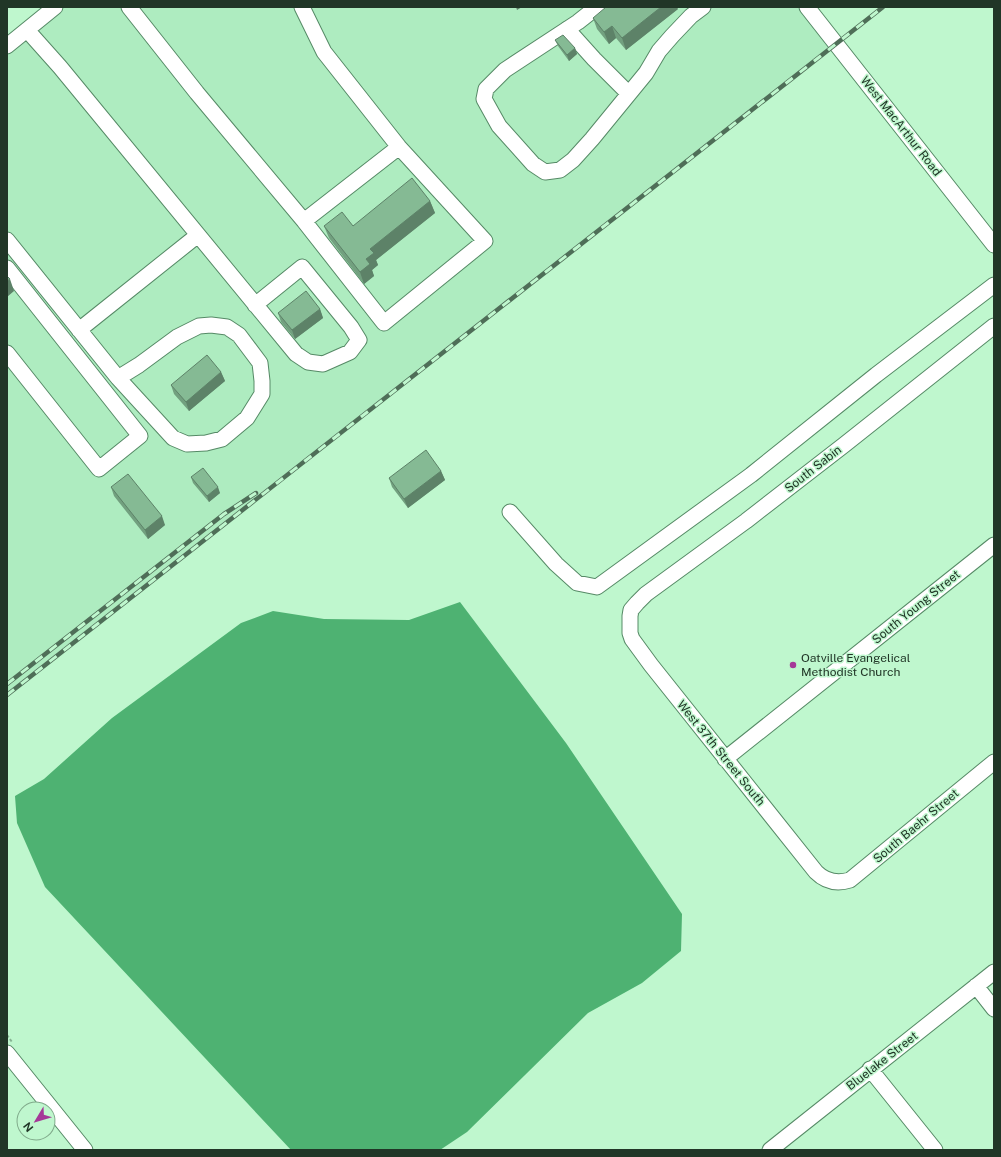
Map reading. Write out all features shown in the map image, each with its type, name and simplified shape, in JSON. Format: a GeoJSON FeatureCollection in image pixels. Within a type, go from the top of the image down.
{"type":"FeatureCollection","features":[{"type":"Feature","properties":{"kind":"street"},"geometry":{"type":"LineString","coordinates":[[7,46],[55,7]]}},
{"type":"Feature","properties":{"kind":"street"},"geometry":{"type":"LineString","coordinates":[[129,7],[197,93],[304,220],[384,323],[485,241],[399,147],[324,52],[302,7]]}},
{"type":"Feature","properties":{"kind":"street"},"geometry":{"type":"LineString","coordinates":[[597,7],[578,22],[505,70],[486,89],[484,100],[499,126],[533,164],[545,172],[560,170],[573,160],[646,73],[672,36],[691,16],[703,7]]}},
{"type":"Feature","properties":{"kind":"street","name":"West MacArthur Road"},"geometry":{"type":"LineString","coordinates":[[807,7],[994,245]]}},
{"type":"Feature","properties":{"kind":"street"},"geometry":{"type":"LineString","coordinates":[[567,29],[629,94]]}},
{"type":"Feature","properties":{"kind":"street"},"geometry":{"type":"LineString","coordinates":[[27,30],[60,67],[255,305],[296,354],[308,362],[323,364],[350,352],[359,340],[351,326],[302,267],[255,305]]}},
{"type":"Feature","properties":{"kind":"street"},"geometry":{"type":"LineString","coordinates":[[304,220],[399,147]]}},
{"type":"Feature","properties":{"kind":"street"},"geometry":{"type":"LineString","coordinates":[[79,330],[198,235]]}},
{"type":"Feature","properties":{"kind":"street"},"geometry":{"type":"LineString","coordinates":[[7,240],[118,378],[173,438],[187,444],[206,443],[222,439],[247,418],[262,394],[260,363],[239,335],[228,327],[211,325],[199,326],[177,337],[139,365],[118,378]]}},
{"type":"Feature","properties":{"kind":"street"},"geometry":{"type":"LineString","coordinates":[[7,268],[140,436],[99,469],[7,353]]}},
{"type":"Feature","properties":{"kind":"street"},"geometry":{"type":"LineString","coordinates":[[510,512],[556,564],[577,583],[597,587],[751,475],[876,375],[994,285]]}},
{"type":"Feature","properties":{"kind":"street","name":"South Sabin"},"geometry":{"type":"LineString","coordinates":[[631,610],[646,594],[746,521],[994,326]]}},
{"type":"Feature","properties":{"kind":"street","name":"South Young Street"},"geometry":{"type":"LineString","coordinates":[[726,759],[994,545]]}},
{"type":"Feature","properties":{"kind":"street","name":"West 37th Street South"},"geometry":{"type":"LineString","coordinates":[[631,610],[629,622],[632,639],[651,666],[820,877],[834,883]]}},
{"type":"Feature","properties":{"kind":"street","name":"South Baehr Street"},"geometry":{"type":"LineString","coordinates":[[834,883],[850,880],[862,872],[994,762]]}},
{"type":"Feature","properties":{"kind":"street","name":"Bluelake Street"},"geometry":{"type":"LineString","coordinates":[[770,1150],[870,1069],[994,972]]}},
{"type":"Feature","properties":{"kind":"street"},"geometry":{"type":"LineString","coordinates":[[976,986],[994,1009]]}},
{"type":"Feature","properties":{"kind":"street"},"geometry":{"type":"LineString","coordinates":[[7,1053],[85,1150]]}},
{"type":"Feature","properties":{"kind":"street"},"geometry":{"type":"LineString","coordinates":[[870,1069],[935,1150]]}},
{"type":"Feature","properties":{"kind":"shaded area"},"geometry":{"type":"Polygon","coordinates":[[[56,7],[807,7],[836,44],[7,696],[7,45],[56,7]]]}},
{"type":"Feature","properties":{"kind":"shaded area"},"geometry":{"type":"Polygon","coordinates":[[[460,602],[566,743],[682,914],[681,951],[642,983],[588,1013],[467,1132],[440,1150],[291,1150],[45,887],[17,823],[15,796],[44,779],[112,718],[241,623],[273,611],[324,619],[409,620],[460,602]]]}},
{"type":"Feature","properties":{"kind":"building"},"geometry":{"type":"Polygon","coordinates":[[[606,7],[661,7],[622,38],[612,26],[604,32],[593,18],[606,7]]]}},
{"type":"Feature","properties":{"kind":"building"},"geometry":{"type":"Polygon","coordinates":[[[563,35],[575,48],[567,55],[555,40],[563,35]]]}},
{"type":"Feature","properties":{"kind":"building"},"geometry":{"type":"Polygon","coordinates":[[[412,178],[430,201],[370,249],[374,253],[366,259],[370,264],[360,272],[324,226],[342,212],[353,226],[412,178]]]}},
{"type":"Feature","properties":{"kind":"building"},"geometry":{"type":"Polygon","coordinates":[[[306,291],[320,309],[292,330],[278,313],[306,291]]]}},
{"type":"Feature","properties":{"kind":"building"},"geometry":{"type":"Polygon","coordinates":[[[207,355],[221,372],[186,402],[171,385],[207,355]]]}},
{"type":"Feature","properties":{"kind":"building"},"geometry":{"type":"Polygon","coordinates":[[[426,450],[441,471],[404,499],[389,478],[426,450]]]}},
{"type":"Feature","properties":{"kind":"building"},"geometry":{"type":"Polygon","coordinates":[[[203,468],[218,487],[207,496],[191,477],[203,468]]]}},
{"type":"Feature","properties":{"kind":"building"},"geometry":{"type":"Polygon","coordinates":[[[128,474],[162,516],[145,530],[111,487],[128,474]]]}},
{"type":"Feature","properties":{"kind":"railway"},"geometry":{"type":"LineString","coordinates":[[7,695],[883,7]]}},
{"type":"Feature","properties":{"kind":"railway"},"geometry":{"type":"LineString","coordinates":[[7,684],[224,514],[256,493]]}},
{"type":"Feature","properties":{"kind":"place","name":"Oatville Evangelical Methodist Church"},"geometry":{"type":"Point","coordinates":[793,665]}}]}
